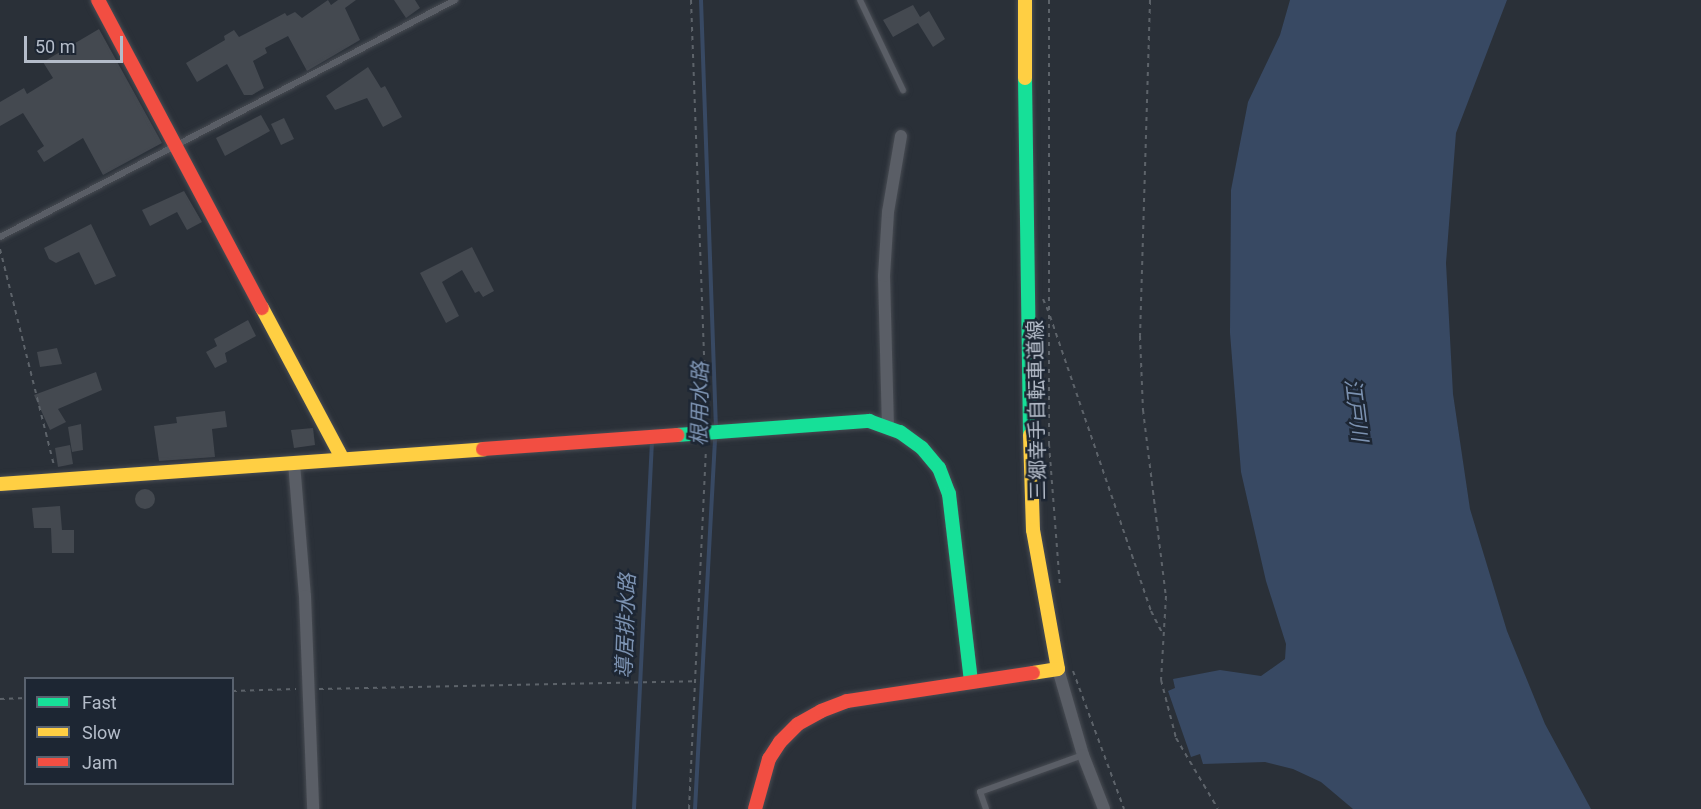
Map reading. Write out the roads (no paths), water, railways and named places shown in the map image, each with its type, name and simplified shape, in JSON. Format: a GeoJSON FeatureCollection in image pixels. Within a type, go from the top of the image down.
{"type":"FeatureCollection","features":[{"type":"Feature","properties":{"kind":"street"},"geometry":{"type":"LineString","coordinates":[[98,0],[342,458]]}},
{"type":"Feature","properties":{"kind":"street"},"geometry":{"type":"LineString","coordinates":[[1025,0],[1025,250],[1032,506],[1043,599],[1064,666],[1083,755],[1104,809]]}},
{"type":"Feature","properties":{"kind":"street"},"geometry":{"type":"LineString","coordinates":[[888,428],[884,276],[888,212],[901,136]]}},
{"type":"Feature","properties":{"kind":"street"},"geometry":{"type":"LineString","coordinates":[[0,484],[869,421],[888,428],[922,448],[939,468],[949,494],[970,682]]}},
{"type":"Feature","properties":{"kind":"street"},"geometry":{"type":"LineString","coordinates":[[294,463],[309,689],[313,809]]}},
{"type":"Feature","properties":{"kind":"street"},"geometry":{"type":"LineString","coordinates":[[755,809],[770,759],[780,742],[806,720],[847,701],[1064,666]]}},
{"type":"Feature","properties":{"kind":"lane"},"geometry":{"type":"LineString","coordinates":[[0,237],[174,144],[455,0]]}},
{"type":"Feature","properties":{"kind":"lane"},"geometry":{"type":"LineString","coordinates":[[860,0],[903,90]]}},
{"type":"Feature","properties":{"kind":"lane"},"geometry":{"type":"LineString","coordinates":[[986,809],[980,792],[1083,755]]}},
{"type":"Feature","properties":{"kind":"water","name":"江戸川"},"geometry":{"type":"Polygon","coordinates":[[[1290,0],[1507,0],[1456,133],[1446,263],[1453,394],[1470,509],[1507,631],[1545,724],[1591,809],[1353,809],[1321,782],[1293,769],[1265,762],[1203,764],[1200,754],[1191,757],[1168,691],[1175,688],[1173,679],[1220,670],[1261,676],[1285,659],[1286,644],[1266,581],[1241,472],[1230,333],[1231,190],[1248,102],[1280,35],[1290,0]]]}},
{"type":"Feature","properties":{"kind":"waterway","name":"根用水路"},"geometry":{"type":"LineString","coordinates":[[701,0],[716,428]]}},
{"type":"Feature","properties":{"kind":"waterway","name":"根用水路"},"geometry":{"type":"LineString","coordinates":[[695,809],[715,438]]}},
{"type":"Feature","properties":{"kind":"waterway","name":"導居排水路"},"geometry":{"type":"LineString","coordinates":[[634,809],[652,444]]}}]}
